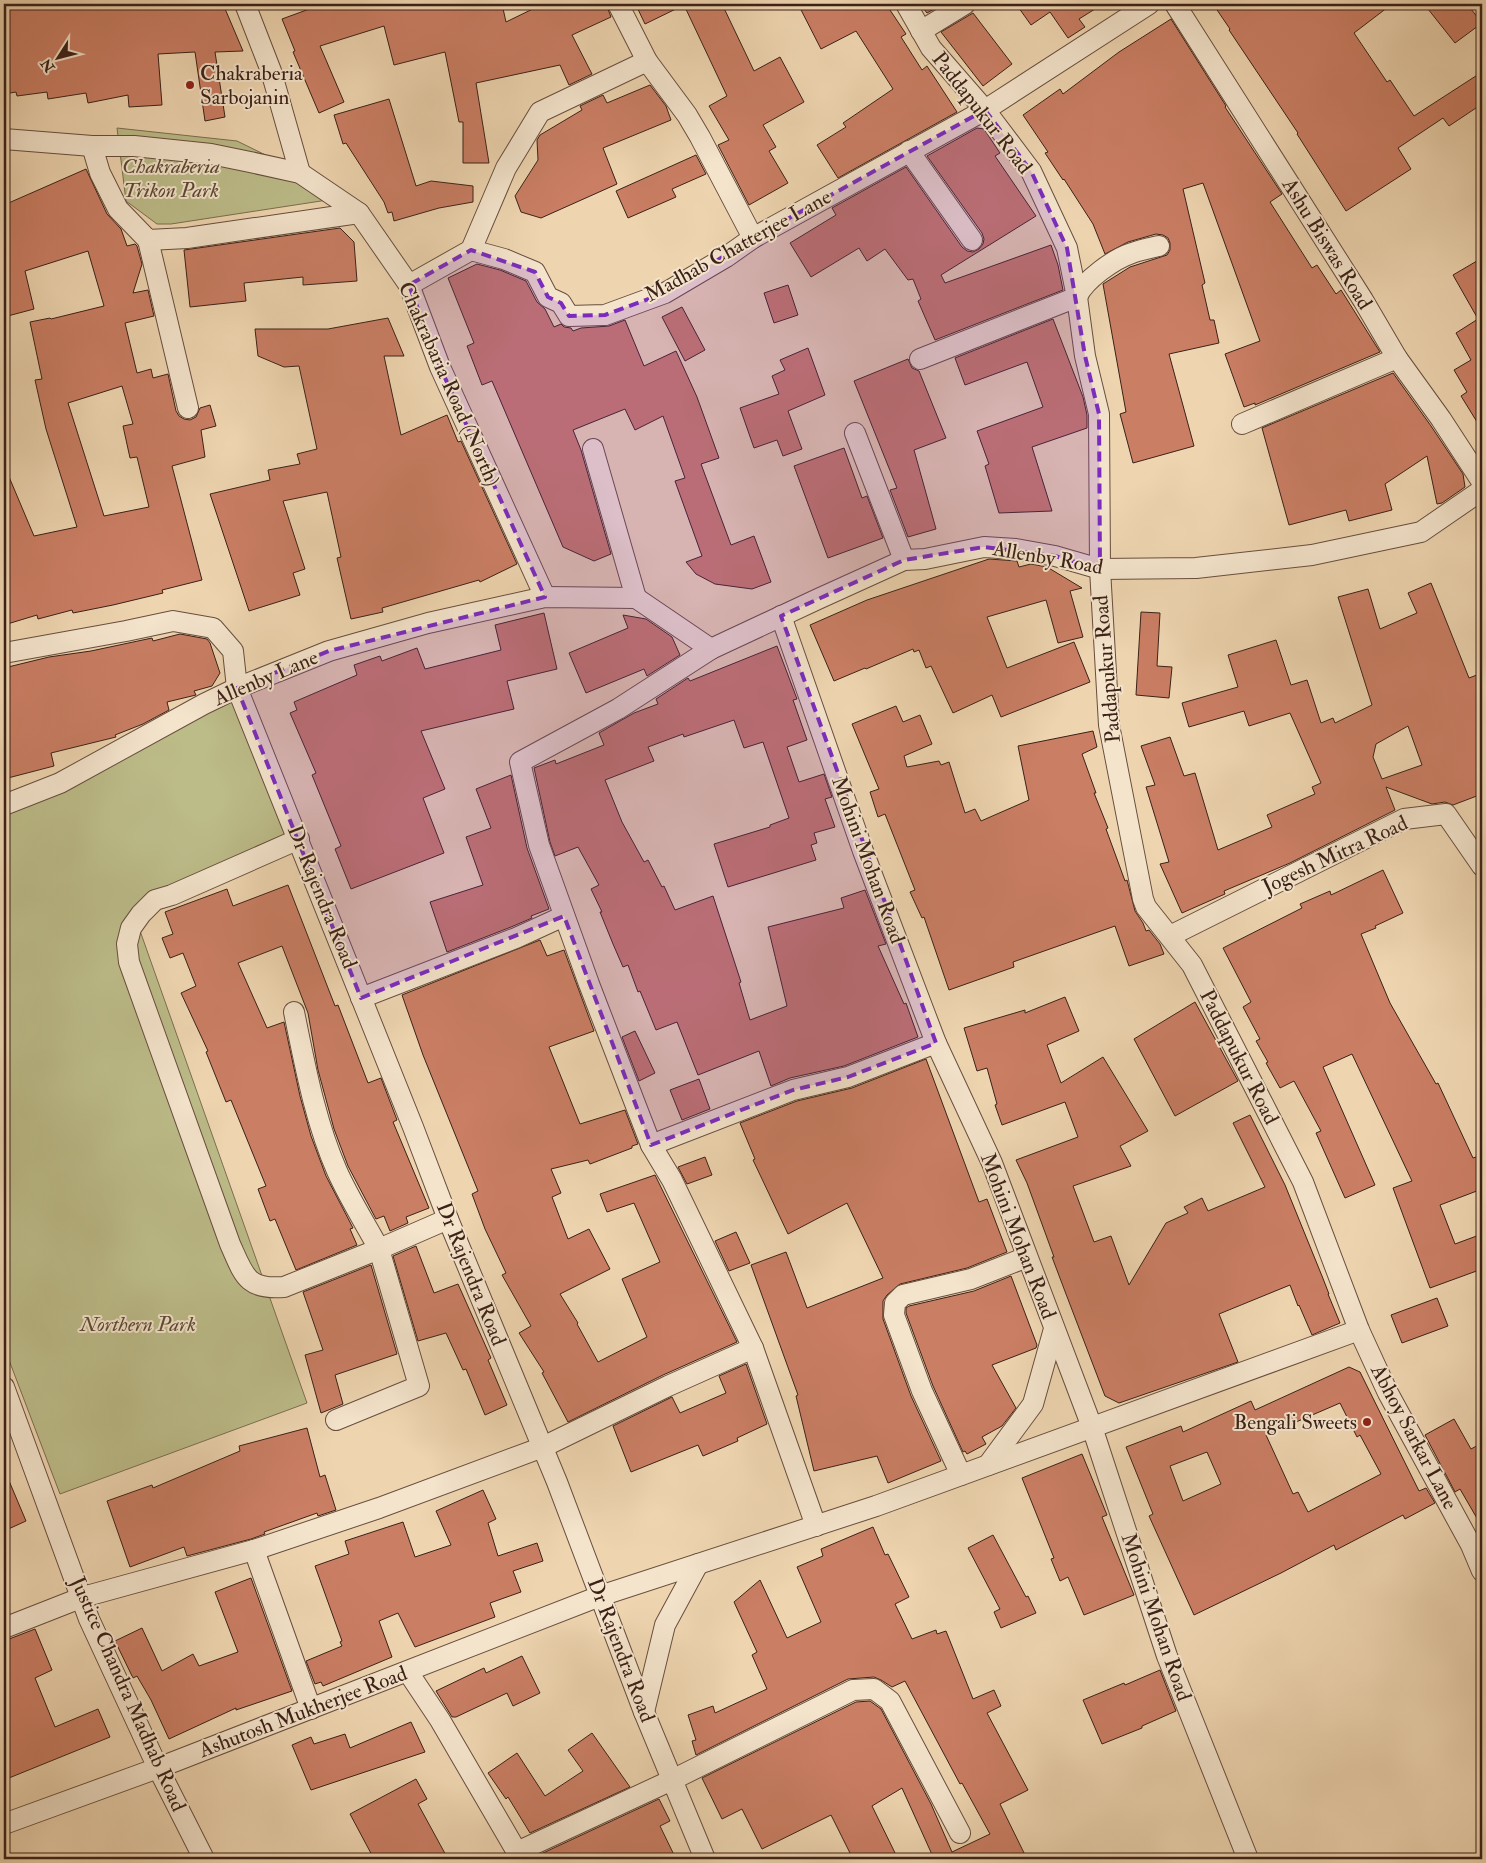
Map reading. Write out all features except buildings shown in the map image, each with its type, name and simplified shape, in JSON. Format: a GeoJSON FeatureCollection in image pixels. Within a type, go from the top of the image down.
{"type":"FeatureCollection","features":[{"type":"Feature","properties":{"kind":"street"},"geometry":{"type":"LineString","coordinates":[[245,4],[271,72],[300,173]]}},
{"type":"Feature","properties":{"kind":"street"},"geometry":{"type":"LineString","coordinates":[[618,4],[647,61],[687,115],[700,137],[753,238]]}},
{"type":"Feature","properties":{"kind":"street","name":"Paddapukur Road"},"geometry":{"type":"LineString","coordinates":[[906,4],[931,48],[985,110],[1031,171],[1068,248],[1085,356],[1099,414],[1100,569],[1109,725],[1143,899],[1146,907],[1192,965],[1303,1182],[1359,1330]]}},
{"type":"Feature","properties":{"kind":"street"},"geometry":{"type":"LineString","coordinates":[[921,31],[965,4]]}},
{"type":"Feature","properties":{"kind":"street","name":"Madhab Chatterjee Lane"},"geometry":{"type":"LineString","coordinates":[[471,250],[504,259],[535,272],[548,296],[561,303],[569,316],[605,315],[665,293],[726,257],[753,238],[985,110],[1149,4]]}},
{"type":"Feature","properties":{"kind":"street","name":"Ashu Biswas Road"},"geometry":{"type":"LineString","coordinates":[[1175,4],[1364,300],[1397,358],[1441,419],[1482,482]]}},
{"type":"Feature","properties":{"kind":"street"},"geometry":{"type":"LineString","coordinates":[[409,285],[471,250],[506,168],[540,112],[647,61]]}},
{"type":"Feature","properties":{"kind":"street","name":"Chakrabaria Road (North)"},"geometry":{"type":"LineString","coordinates":[[4,139],[92,146],[134,146],[211,154],[300,173],[359,213],[409,285],[440,367],[545,597]]}},
{"type":"Feature","properties":{"kind":"street"},"geometry":{"type":"LineString","coordinates":[[92,146],[100,173],[118,209],[148,240],[188,408]]}},
{"type":"Feature","properties":{"kind":"street"},"geometry":{"type":"LineString","coordinates":[[909,151],[972,240]]}},
{"type":"Feature","properties":{"kind":"street"},"geometry":{"type":"LineString","coordinates":[[148,240],[196,237],[359,213]]}},
{"type":"Feature","properties":{"kind":"street"},"geometry":{"type":"LineString","coordinates":[[920,359],[1077,297],[1080,288],[1103,269],[1130,254],[1158,246]]}},
{"type":"Feature","properties":{"kind":"street"},"geometry":{"type":"LineString","coordinates":[[1242,424],[1397,358]]}},
{"type":"Feature","properties":{"kind":"street"},"geometry":{"type":"LineString","coordinates":[[856,433],[904,560]]}},
{"type":"Feature","properties":{"kind":"street"},"geometry":{"type":"LineString","coordinates":[[593,449],[636,598]]}},
{"type":"Feature","properties":{"kind":"street","name":"Allenby Road"},"geometry":{"type":"LineString","coordinates":[[564,916],[539,845],[520,762],[618,709],[711,650],[780,616],[904,560],[925,559],[984,547],[1016,549],[1055,556],[1100,569],[1196,568],[1312,556],[1420,532],[1482,490]]}},
{"type":"Feature","properties":{"kind":"street"},"geometry":{"type":"LineString","coordinates":[[545,597],[636,598],[711,650]]}},
{"type":"Feature","properties":{"kind":"street","name":"Allenby Lane"},"geometry":{"type":"LineString","coordinates":[[4,805],[60,783],[204,704],[237,688],[329,651],[428,623],[545,597]]}},
{"type":"Feature","properties":{"kind":"street","name":"Mohini Mohan Road"},"geometry":{"type":"LineString","coordinates":[[780,616],[863,850],[936,1043],[992,1164],[1092,1427],[1168,1656],[1248,1859]]}},
{"type":"Feature","properties":{"kind":"street","name":"Dr Rajendra Road"},"geometry":{"type":"LineString","coordinates":[[4,653],[173,621],[213,628],[233,651],[237,688],[414,1127],[448,1219],[543,1447],[644,1712],[705,1859]]}},
{"type":"Feature","properties":{"kind":"street","name":"Jogesh Mitra Road"},"geometry":{"type":"LineString","coordinates":[[1170,936],[1404,818],[1446,814],[1482,866]]}},
{"type":"Feature","properties":{"kind":"street"},"geometry":{"type":"LineString","coordinates":[[299,839],[172,895],[155,900],[141,914],[131,928],[127,944],[129,962],[230,1244],[243,1273],[254,1284],[267,1288],[284,1287],[448,1219]]}},
{"type":"Feature","properties":{"kind":"street"},"geometry":{"type":"LineString","coordinates":[[362,998],[516,938],[564,916],[651,1145],[672,1180],[753,1348],[816,1526]]}},
{"type":"Feature","properties":{"kind":"street"},"geometry":{"type":"LineString","coordinates":[[294,1012],[308,1081],[321,1128],[337,1171],[379,1249],[419,1386],[336,1420]]}},
{"type":"Feature","properties":{"kind":"street"},"geometry":{"type":"LineString","coordinates":[[651,1145],[793,1090],[848,1076],[936,1043]]}},
{"type":"Feature","properties":{"kind":"street"},"geometry":{"type":"LineString","coordinates":[[960,1475],[922,1391],[894,1315],[895,1303],[903,1295],[972,1279],[1026,1257]]}},
{"type":"Feature","properties":{"kind":"street"},"geometry":{"type":"LineString","coordinates":[[988,1465],[1033,1404],[1054,1329]]}},
{"type":"Feature","properties":{"kind":"street","name":"Ashutosh Mukherjee Road"},"geometry":{"type":"LineString","coordinates":[[4,1824],[158,1768],[600,1596],[876,1506],[1359,1330]]}},
{"type":"Feature","properties":{"kind":"street","name":"Abhoy Sarkar Lane"},"geometry":{"type":"LineString","coordinates":[[1359,1330],[1388,1393],[1477,1542],[1482,1571]]}},
{"type":"Feature","properties":{"kind":"street"},"geometry":{"type":"LineString","coordinates":[[4,1628],[83,1597],[254,1550],[379,1508],[543,1447],[668,1386],[753,1348]]}},
{"type":"Feature","properties":{"kind":"street","name":"Justice Chandra Madhab Road"},"geometry":{"type":"LineString","coordinates":[[4,1387],[90,1619],[158,1768],[204,1859]]}},
{"type":"Feature","properties":{"kind":"street"},"geometry":{"type":"LineString","coordinates":[[254,1550],[311,1709]]}},
{"type":"Feature","properties":{"kind":"street"},"geometry":{"type":"LineString","coordinates":[[644,1712],[665,1624],[698,1564]]}},
{"type":"Feature","properties":{"kind":"street"},"geometry":{"type":"LineString","coordinates":[[408,1672],[440,1720],[519,1856],[853,1690],[874,1689],[890,1701],[960,1833]]}},
{"type":"Feature","properties":{"kind":"highlighted area"},"geometry":{"type":"Polygon","coordinates":[[[985,110],[1031,171],[1067,248],[1085,356],[1099,414],[1100,569],[1055,556],[984,547],[904,560],[781,616],[936,1043],[848,1077],[793,1090],[651,1145],[564,916],[361,998],[237,688],[329,651],[545,597],[440,367],[409,285],[471,250],[535,272],[548,297],[561,303],[569,316],[605,315],[665,293],[753,238],[985,110]]]}},
{"type":"Feature","properties":{"kind":"green space","name":"Chakraberia Trikon Park"},"geometry":{"type":"Polygon","coordinates":[[[117,128],[237,141],[292,168],[334,199],[171,224],[157,224],[126,201],[117,128]]]}},
{"type":"Feature","properties":{"kind":"green space","name":"Northern Park"},"geometry":{"type":"Polygon","coordinates":[[[233,698],[292,836],[133,911],[307,1403],[60,1494],[4,1347],[4,813],[233,698]]]}},
{"type":"Feature","properties":{"kind":"place","name":"Chakraberia Sarbojanin"},"geometry":{"type":"Point","coordinates":[190,85]}},
{"type":"Feature","properties":{"kind":"place","name":"Bengali Sweets"},"geometry":{"type":"Point","coordinates":[1367,1422]}}]}
